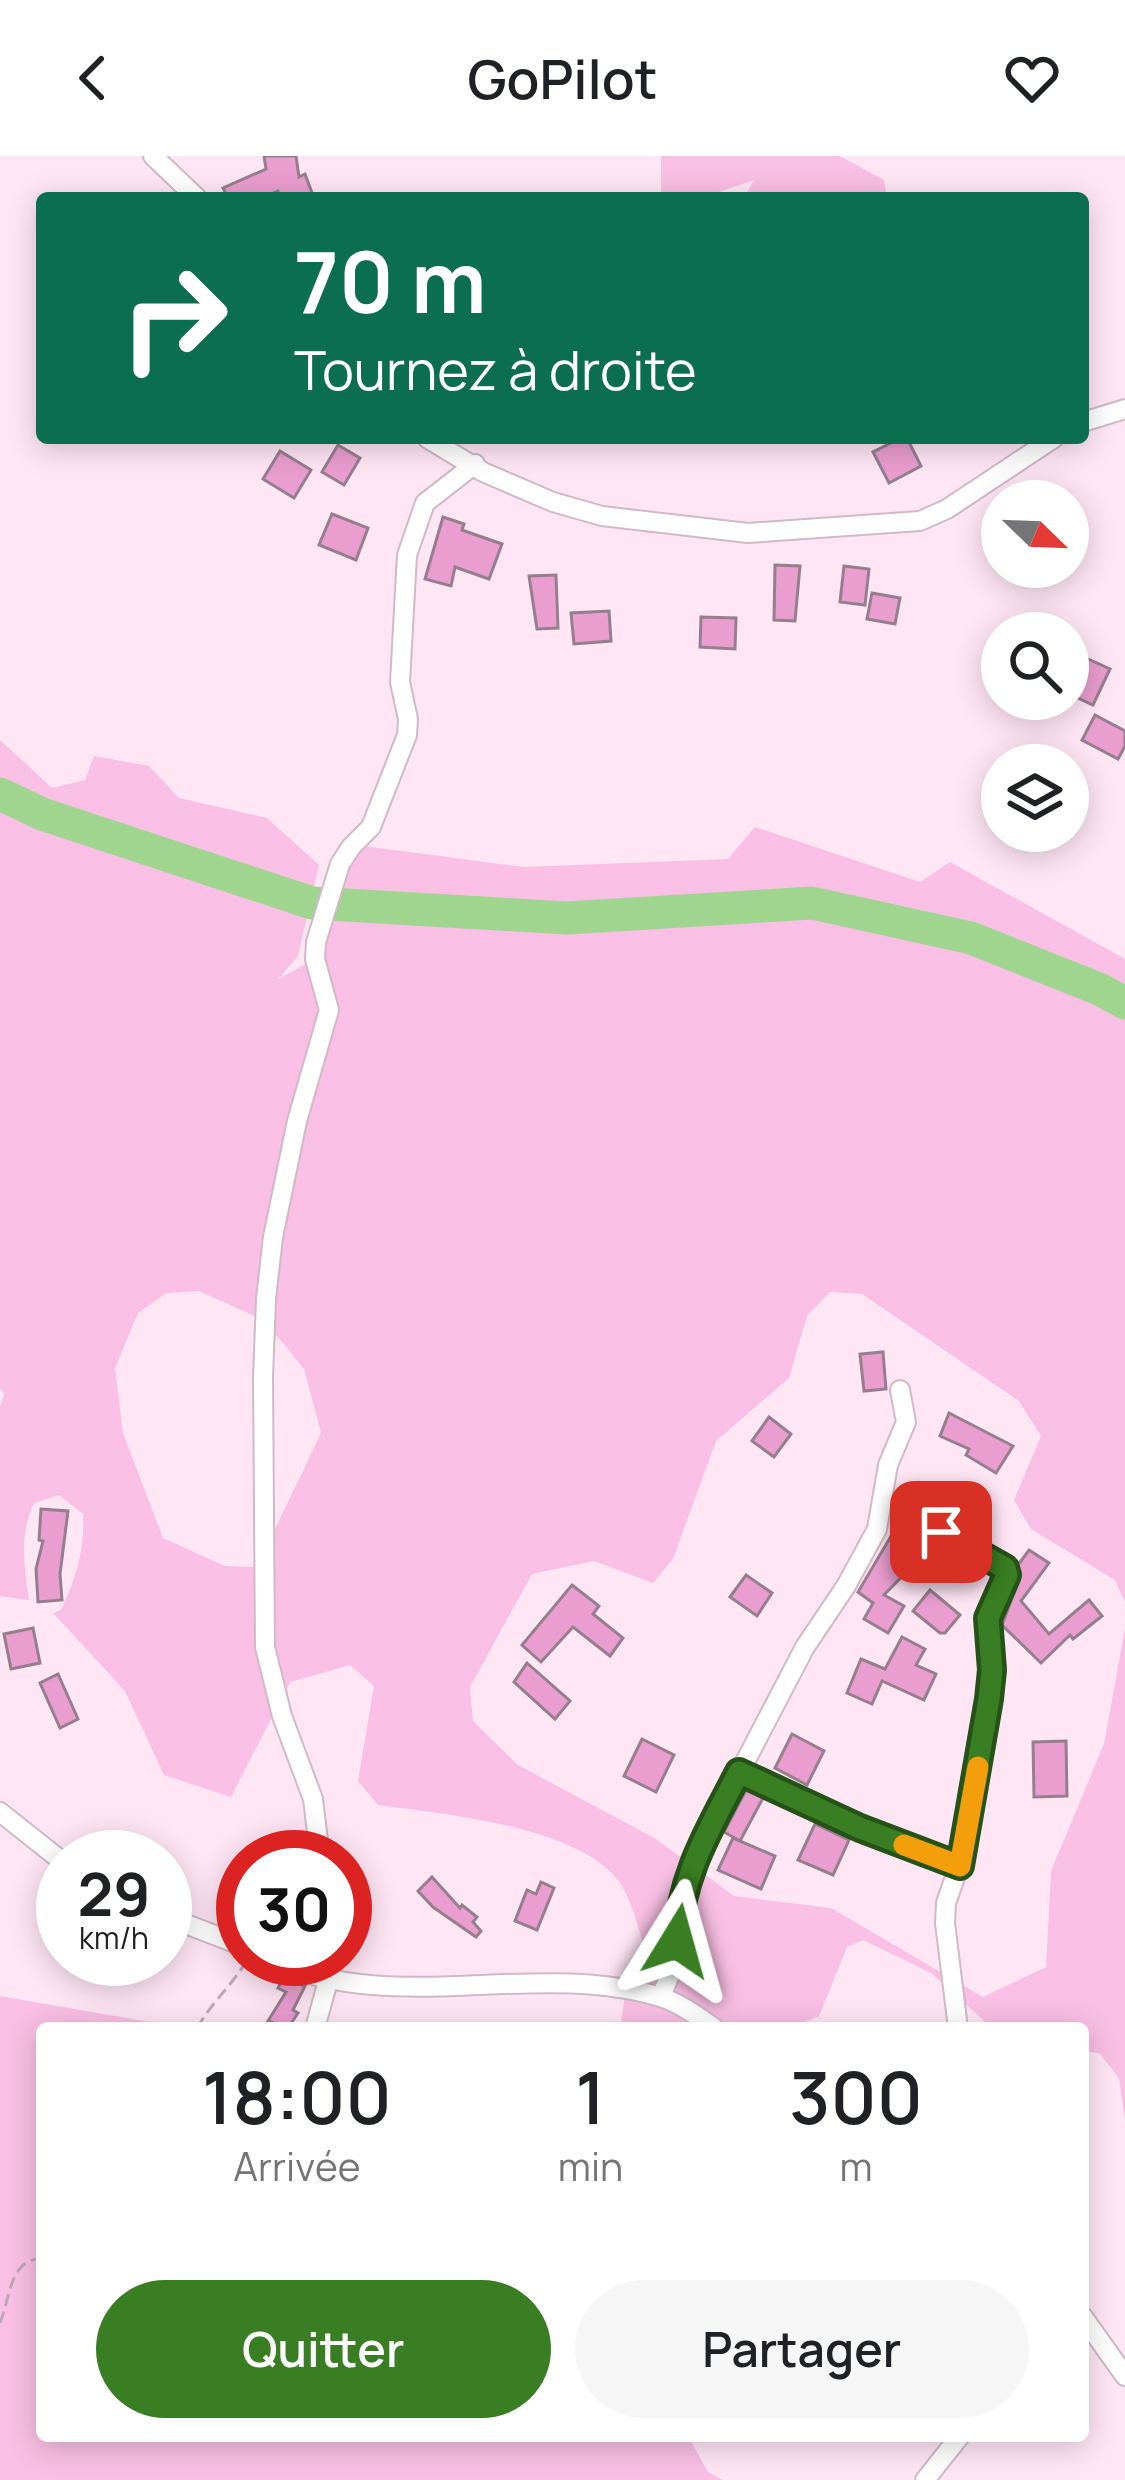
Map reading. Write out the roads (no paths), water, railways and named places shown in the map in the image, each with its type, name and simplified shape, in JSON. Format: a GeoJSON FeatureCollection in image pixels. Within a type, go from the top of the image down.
{"type":"FeatureCollection","features":[{"type":"Feature","properties":{"kind":"street"},"geometry":{"type":"LineString","coordinates":[[153,156],[191,192]]}},
{"type":"Feature","properties":{"kind":"street"},"geometry":{"type":"LineString","coordinates":[[1089,420],[1125,409]]}},
{"type":"Feature","properties":{"kind":"street"},"geometry":{"type":"LineString","coordinates":[[438,444],[530,494],[602,516],[748,533],[920,521],[1045,444]]}},
{"type":"Feature","properties":{"kind":"street"},"geometry":{"type":"LineString","coordinates":[[317,1830],[313,1798],[282,1716],[265,1647],[263,1377],[273,1237],[297,1121],[329,1010],[316,942],[340,864],[371,826],[407,735],[409,719],[400,682],[407,554],[425,502],[475,464]]}},
{"type":"Feature","properties":{"kind":"street"},"geometry":{"type":"LineString","coordinates":[[661,1996],[676,1960],[680,1902],[688,1871],[806,1646],[877,1529],[888,1465],[906,1422],[900,1390]]}},
{"type":"Feature","properties":{"kind":"street"},"geometry":{"type":"LineString","coordinates":[[916,1517],[1005,1568],[1007,1575],[988,1618],[989,1699],[960,1866],[946,1903],[957,2022]]}},
{"type":"Feature","properties":{"kind":"street"},"geometry":{"type":"LineString","coordinates":[[739,1772],[860,1828],[960,1866]]}},
{"type":"Feature","properties":{"kind":"street"},"geometry":{"type":"LineString","coordinates":[[0,1812],[36,1841]]}},
{"type":"Feature","properties":{"kind":"street"},"geometry":{"type":"LineString","coordinates":[[372,1981],[540,1981],[661,1996],[704,2022]]}},
{"type":"Feature","properties":{"kind":"street"},"geometry":{"type":"LineString","coordinates":[[317,2022],[327,1986]]}},
{"type":"Feature","properties":{"kind":"street"},"geometry":{"type":"LineString","coordinates":[[1089,2330],[1125,2376]]}},
{"type":"Feature","properties":{"kind":"street"},"geometry":{"type":"LineString","coordinates":[[926,2480],[955,2442]]}},
{"type":"Feature","properties":{"kind":"waterway"},"geometry":{"type":"LineString","coordinates":[[0,794],[42,814],[312,903],[567,918],[812,903],[971,938],[1125,1003]]}}]}
